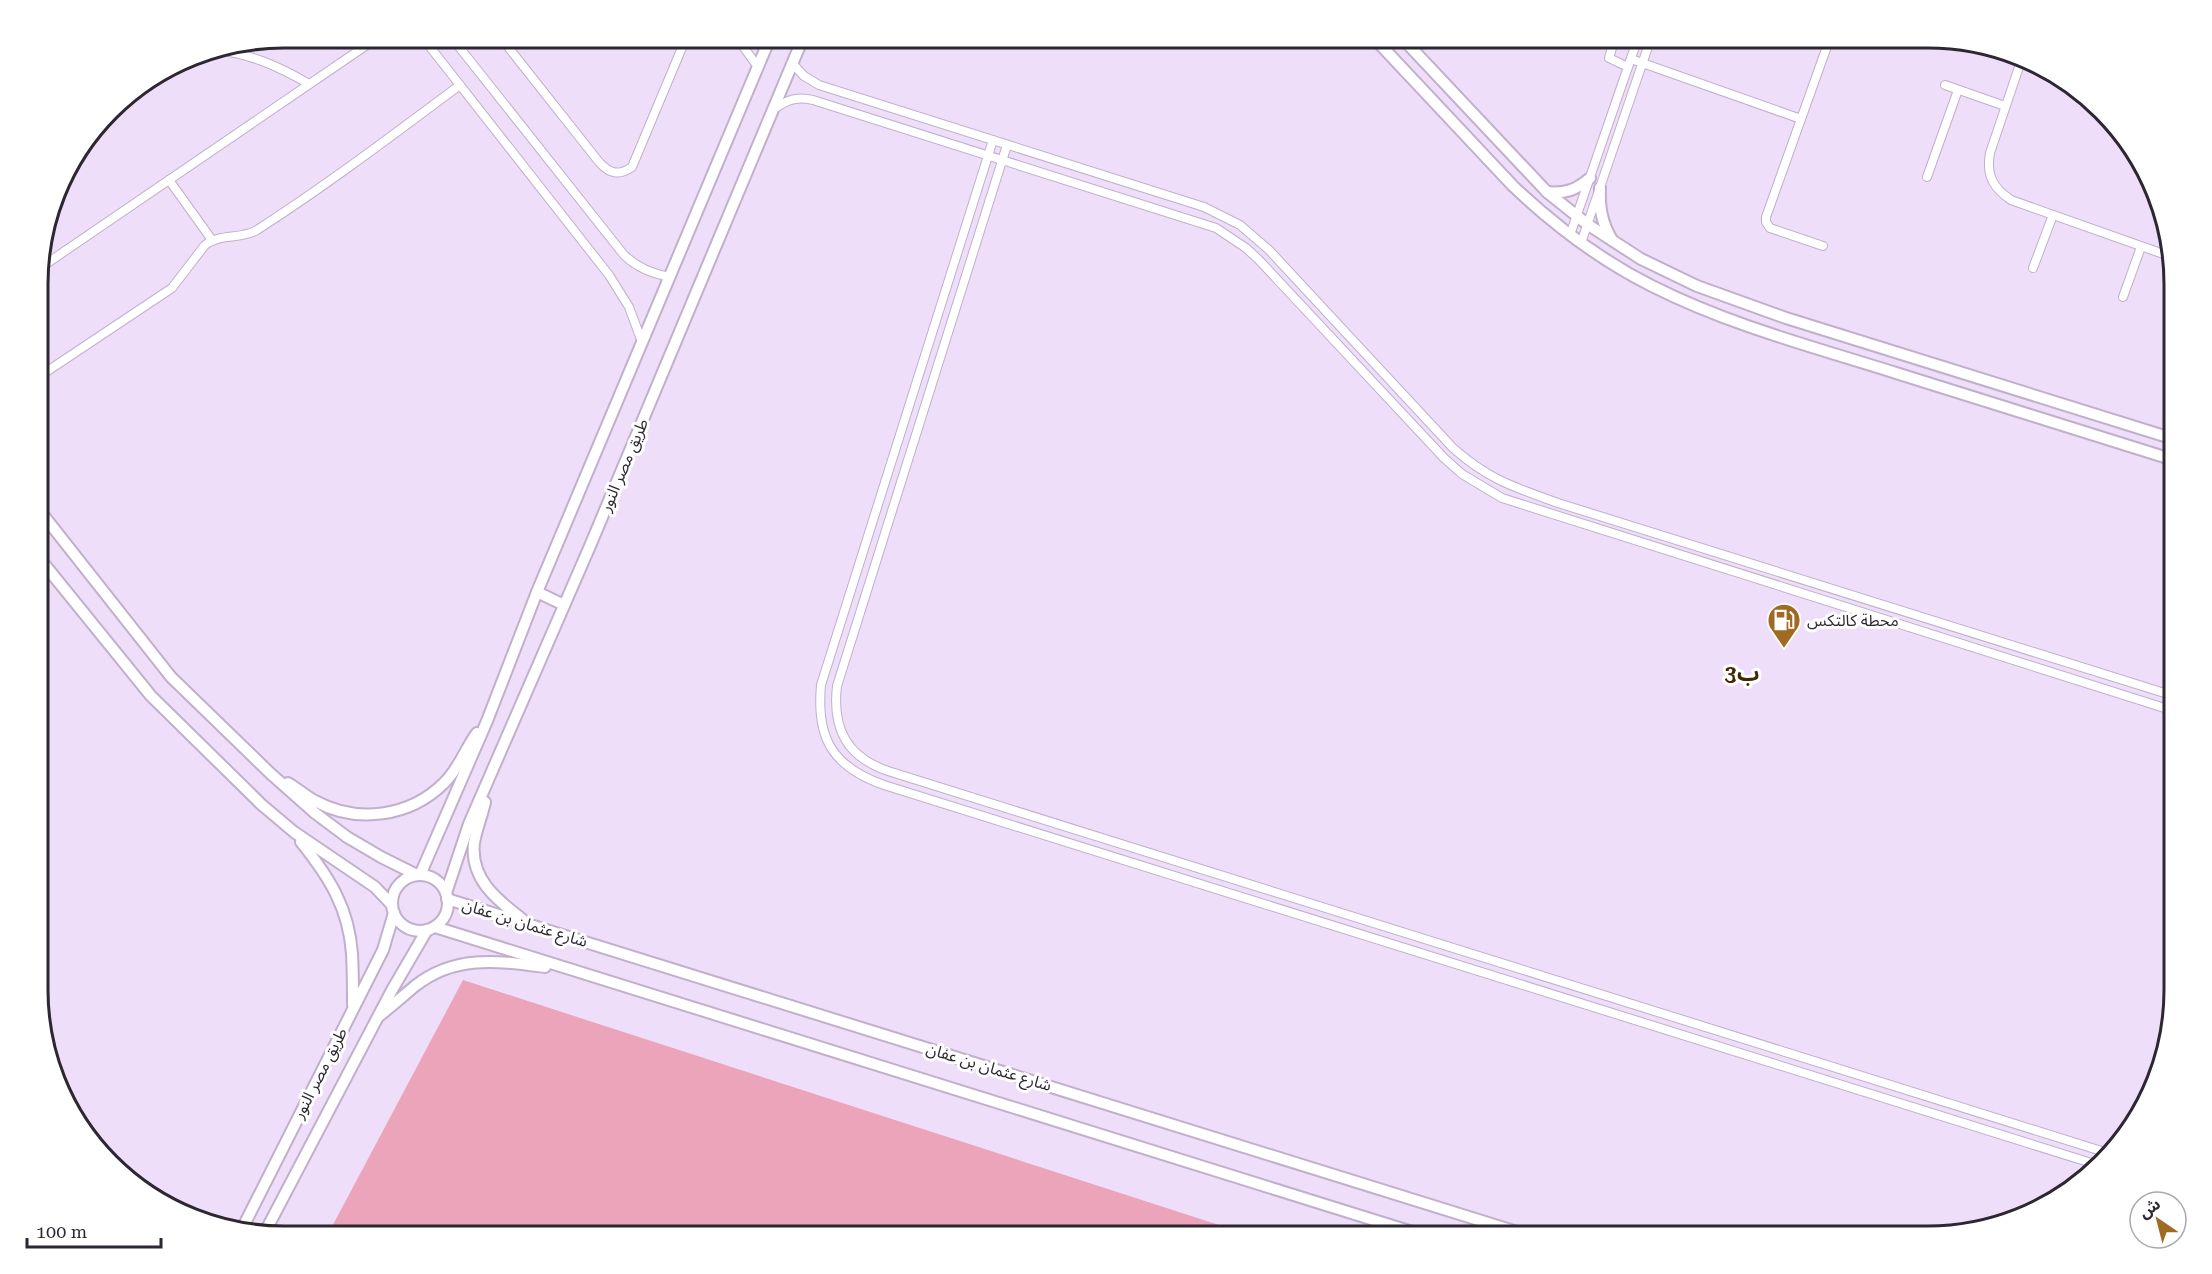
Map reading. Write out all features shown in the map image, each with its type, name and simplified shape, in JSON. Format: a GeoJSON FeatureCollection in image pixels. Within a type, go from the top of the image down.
{"type":"FeatureCollection","features":[{"type":"Feature","properties":{"kind":"street"},"geometry":{"type":"LineString","coordinates":[[49,262],[362,48]]}},
{"type":"Feature","properties":{"kind":"street"},"geometry":{"type":"LineString","coordinates":[[431,48],[609,275],[629,307],[642,342]]}},
{"type":"Feature","properties":{"kind":"street"},"geometry":{"type":"LineString","coordinates":[[460,48],[624,255],[645,271],[670,277]]}},
{"type":"Feature","properties":{"kind":"street"},"geometry":{"type":"LineString","coordinates":[[509,48],[605,169],[614,173],[624,173],[632,167],[682,48]]}},
{"type":"Feature","properties":{"kind":"street"},"geometry":{"type":"LineString","coordinates":[[744,48],[758,68]]}},
{"type":"Feature","properties":{"kind":"street","name":"طريق مصر النور"},"geometry":{"type":"LineString","coordinates":[[419,875],[487,721],[537,592],[766,48]]}},
{"type":"Feature","properties":{"kind":"street","name":"طريق مصر النور"},"geometry":{"type":"LineString","coordinates":[[447,896],[469,824],[564,605],[799,48]]}},
{"type":"Feature","properties":{"kind":"street"},"geometry":{"type":"LineString","coordinates":[[1383,48],[1512,186],[1581,243],[1652,286],[1738,323],[2164,457]]}},
{"type":"Feature","properties":{"kind":"street"},"geometry":{"type":"LineString","coordinates":[[1411,48],[1547,192],[1587,225],[1668,273],[1745,304],[1999,386],[2164,436]]}},
{"type":"Feature","properties":{"kind":"street"},"geometry":{"type":"LineString","coordinates":[[1612,48],[1609,58],[1642,63],[1801,119]]}},
{"type":"Feature","properties":{"kind":"street"},"geometry":{"type":"LineString","coordinates":[[1570,235],[1635,48]]}},
{"type":"Feature","properties":{"kind":"street"},"geometry":{"type":"LineString","coordinates":[[1581,243],[1647,48]]}},
{"type":"Feature","properties":{"kind":"street"},"geometry":{"type":"LineString","coordinates":[[1824,246],[1770,228],[1766,222],[1826,48]]}},
{"type":"Feature","properties":{"kind":"street"},"geometry":{"type":"LineString","coordinates":[[240,53],[277,65],[309,84]]}},
{"type":"Feature","properties":{"kind":"street"},"geometry":{"type":"LineString","coordinates":[[792,63],[811,81],[1204,207],[1239,225],[1269,250],[1453,448],[1476,467],[1503,483],[1558,503],[2164,693]]}},
{"type":"Feature","properties":{"kind":"street"},"geometry":{"type":"LineString","coordinates":[[2019,66],[1988,165],[1990,177],[2001,194],[2011,200],[2162,254]]}},
{"type":"Feature","properties":{"kind":"street"},"geometry":{"type":"LineString","coordinates":[[48,371],[172,288],[205,245],[212,240],[243,236],[261,227],[313,194],[460,85]]}},
{"type":"Feature","properties":{"kind":"street"},"geometry":{"type":"LineString","coordinates":[[1945,85],[2005,106]]}},
{"type":"Feature","properties":{"kind":"street"},"geometry":{"type":"LineString","coordinates":[[1927,177],[1958,90]]}},
{"type":"Feature","properties":{"kind":"street"},"geometry":{"type":"LineString","coordinates":[[774,109],[787,100],[796,98],[813,100],[1200,221],[1231,237],[1259,260],[1444,458],[1462,474],[1502,498],[2164,708]]}},
{"type":"Feature","properties":{"kind":"street"},"geometry":{"type":"LineString","coordinates":[[993,140],[821,685],[822,728],[834,753],[843,763],[854,772],[884,784],[2090,1162]]}},
{"type":"Feature","properties":{"kind":"street"},"geometry":{"type":"LineString","coordinates":[[1007,145],[837,686],[835,705],[837,723],[845,740],[857,754],[872,765],[888,771],[2101,1151]]}},
{"type":"Feature","properties":{"kind":"street"},"geometry":{"type":"LineString","coordinates":[[1547,192],[1558,194],[1570,191],[1590,178]]}},
{"type":"Feature","properties":{"kind":"street"},"geometry":{"type":"LineString","coordinates":[[169,180],[212,240]]}},
{"type":"Feature","properties":{"kind":"street"},"geometry":{"type":"LineString","coordinates":[[1600,188],[1601,216],[1614,243]]}},
{"type":"Feature","properties":{"kind":"street"},"geometry":{"type":"LineString","coordinates":[[2033,268],[2053,215]]}},
{"type":"Feature","properties":{"kind":"street"},"geometry":{"type":"LineString","coordinates":[[2123,297],[2141,247]]}},
{"type":"Feature","properties":{"kind":"street"},"geometry":{"type":"LineString","coordinates":[[48,521],[171,677],[271,774],[315,813],[347,837],[381,857],[439,882],[447,896],[445,915],[431,928],[411,929],[404,926],[375,887],[294,832],[262,805],[151,696],[48,568]]}},
{"type":"Feature","properties":{"kind":"street"},"geometry":{"type":"LineString","coordinates":[[537,592],[564,605]]}},
{"type":"Feature","properties":{"kind":"street"},"geometry":{"type":"LineString","coordinates":[[271,774],[313,801],[335,810],[358,815],[382,814],[416,803],[445,783],[459,764],[470,742],[487,721]]}},
{"type":"Feature","properties":{"kind":"street"},"geometry":{"type":"LineString","coordinates":[[495,766],[474,842],[476,866],[483,883],[495,897],[530,924]]}},
{"type":"Feature","properties":{"kind":"street"},"geometry":{"type":"LineString","coordinates":[[294,832],[321,867],[335,890],[344,912],[352,952],[354,1006]]}},
{"type":"Feature","properties":{"kind":"street"},"geometry":{"type":"LineString","coordinates":[[393,909],[396,888],[409,877],[419,875]]}},
{"type":"Feature","properties":{"kind":"street","name":"شارع عثمان بن عفان"},"geometry":{"type":"LineString","coordinates":[[447,896],[530,924],[1498,1226]]}},
{"type":"Feature","properties":{"kind":"street","name":"طريق مصر النور"},"geometry":{"type":"LineString","coordinates":[[245,1222],[383,950],[393,909]]}},
{"type":"Feature","properties":{"kind":"street","name":"طريق مصر النور"},"geometry":{"type":"LineString","coordinates":[[269,1225],[377,1018],[431,928]]}},
{"type":"Feature","properties":{"kind":"street","name":"شارع عثمان بن عفان"},"geometry":{"type":"LineString","coordinates":[[431,928],[1393,1226]]}},
{"type":"Feature","properties":{"kind":"street"},"geometry":{"type":"LineString","coordinates":[[377,1018],[417,985],[440,971],[465,963],[492,960],[569,969]]}},
{"type":"Feature","properties":{"kind":"shaded area"},"geometry":{"type":"Polygon","coordinates":[[[463,980],[1222,1226],[332,1226],[463,980]]]}},
{"type":"Feature","properties":{"kind":"place","name":"محطة كالتكس"},"geometry":{"type":"Point","coordinates":[1784,649]}},
{"type":"Feature","properties":{"kind":"district","name":"ب3"},"geometry":{"type":"Point","coordinates":[1742,673]}}]}
